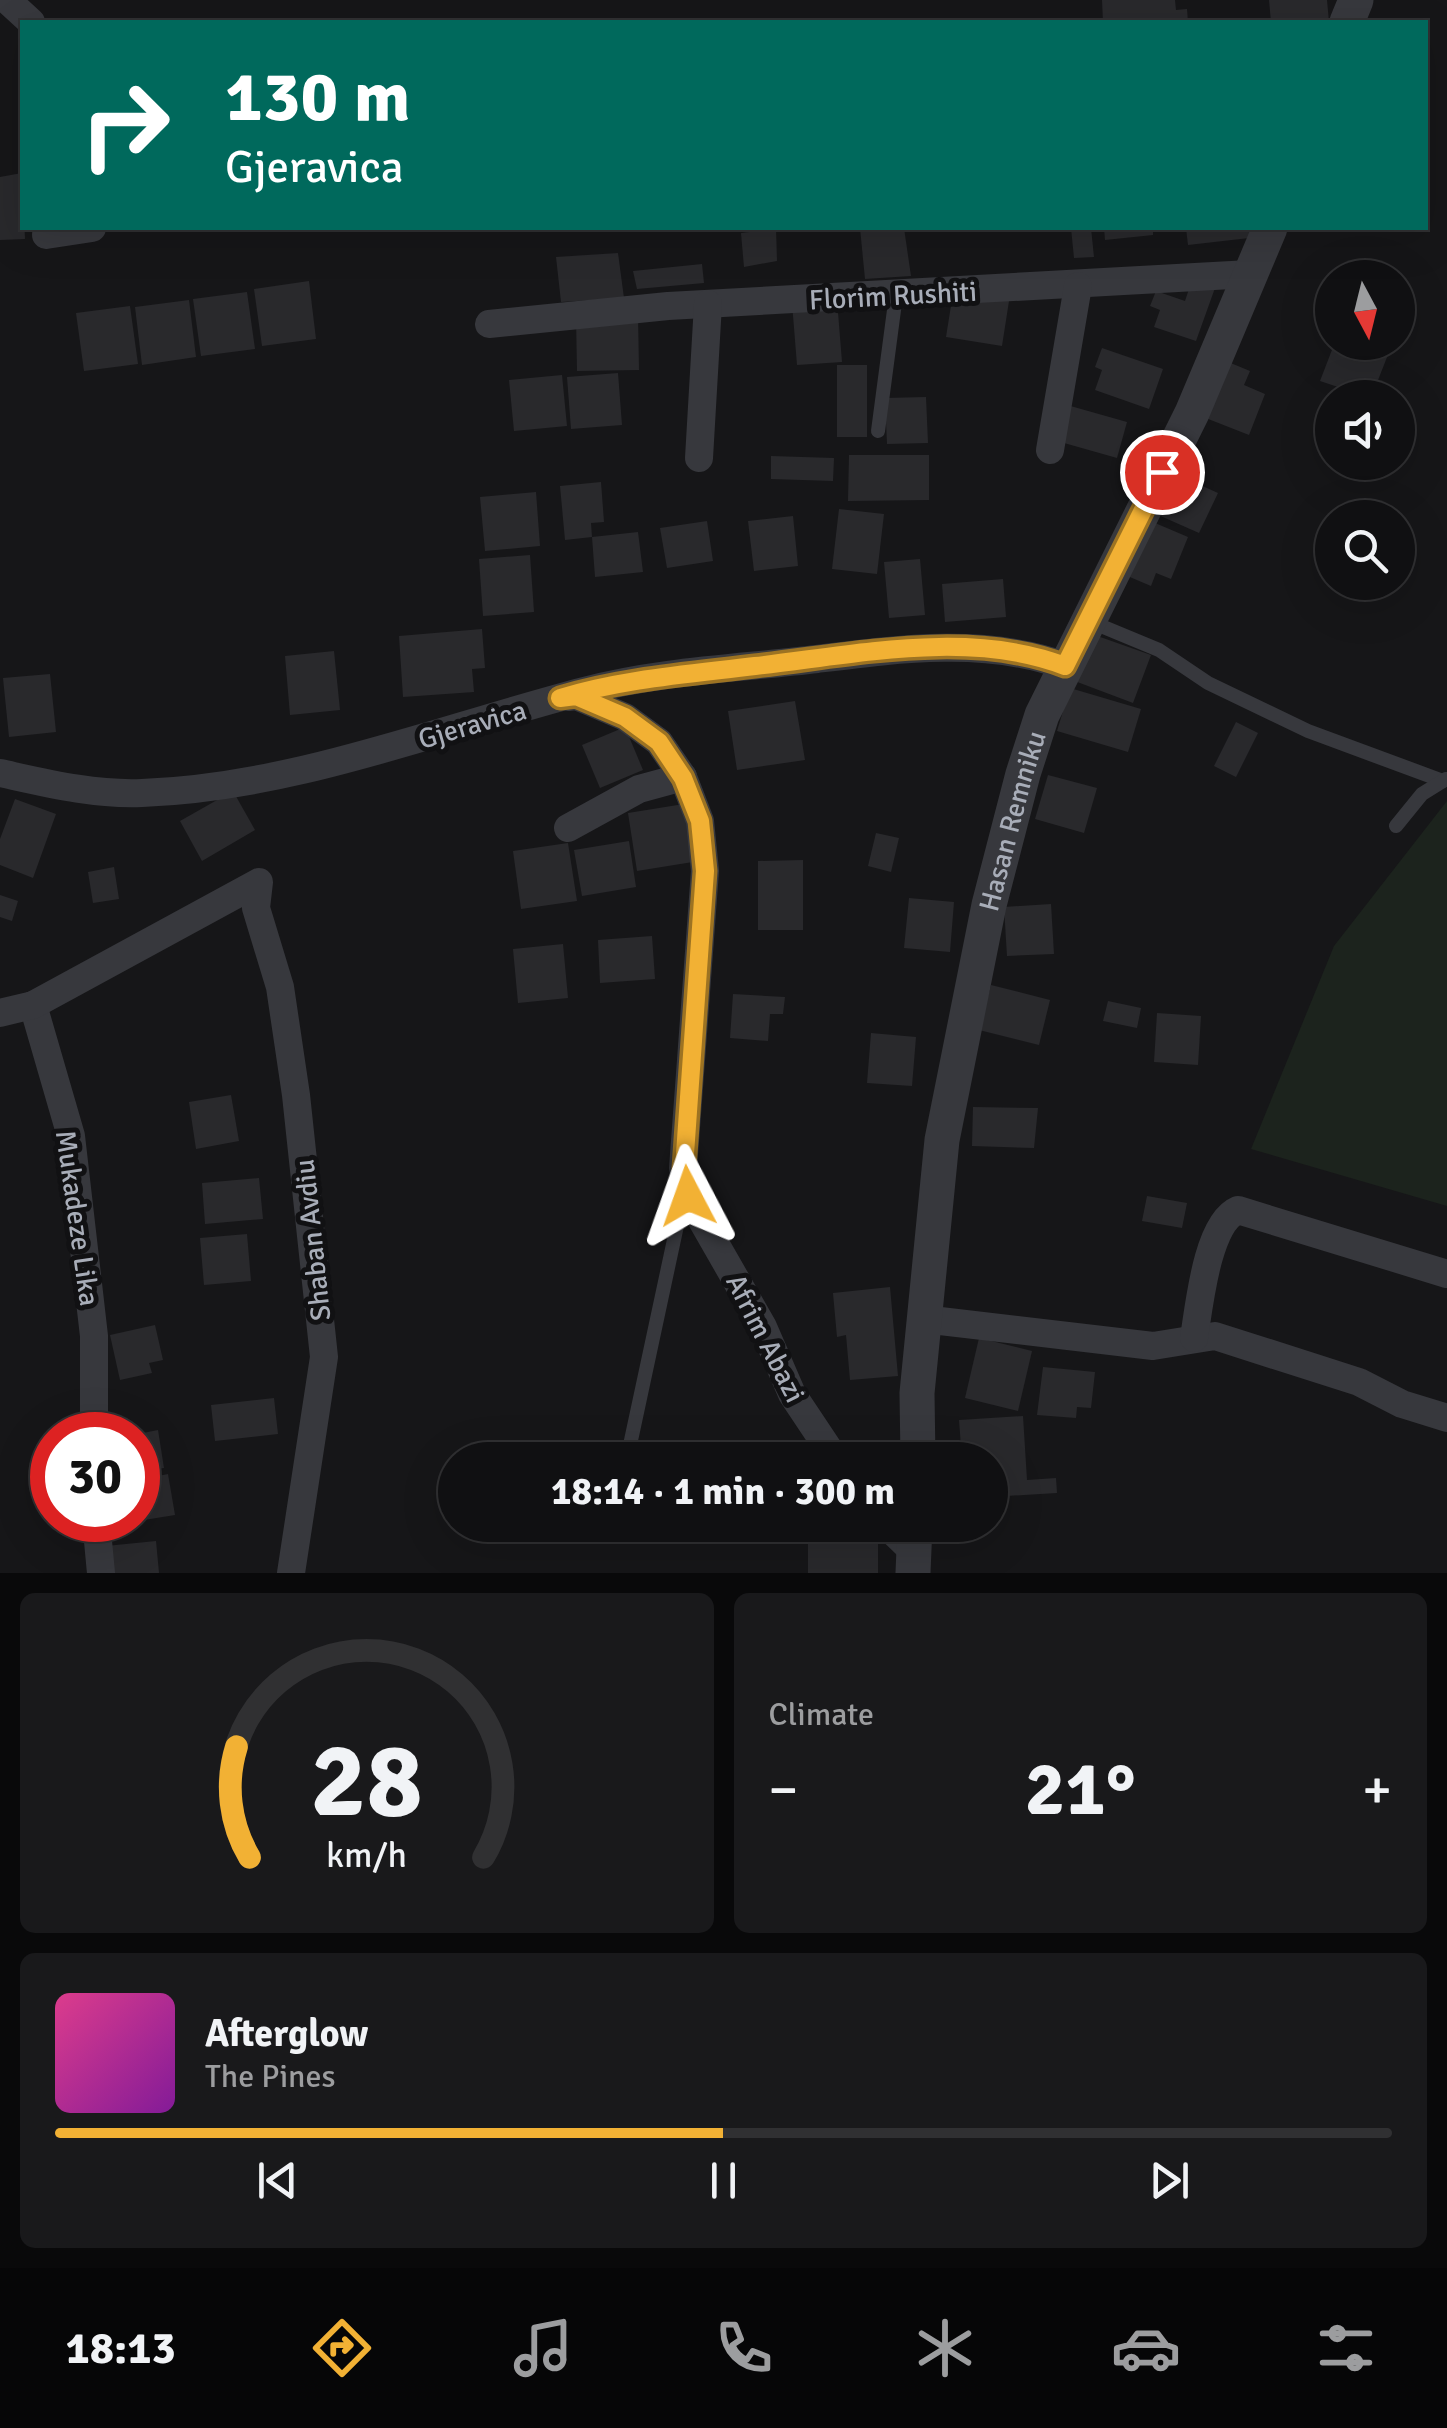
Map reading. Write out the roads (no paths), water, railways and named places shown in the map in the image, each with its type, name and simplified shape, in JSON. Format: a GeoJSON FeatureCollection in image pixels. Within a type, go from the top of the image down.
{"type":"FeatureCollection","features":[{"type":"Feature","properties":{"kind":"street"},"geometry":{"type":"LineString","coordinates":[[8,0],[29,20]]}},
{"type":"Feature","properties":{"kind":"street"},"geometry":{"type":"LineString","coordinates":[[46,235],[79,230]]}},
{"type":"Feature","properties":{"kind":"street","name":"Hasan Remniku"},"geometry":{"type":"LineString","coordinates":[[919,1442],[923,1318],[942,1140],[974,976],[1023,774],[1086,619],[1192,413],[1269,230]]}},
{"type":"Feature","properties":{"kind":"street","name":"Florim Rushiti"},"geometry":{"type":"LineString","coordinates":[[489,324],[708,304],[1250,274]]}},
{"type":"Feature","properties":{"kind":"street"},"geometry":{"type":"LineString","coordinates":[[1050,450],[1078,286]]}},
{"type":"Feature","properties":{"kind":"street"},"geometry":{"type":"LineString","coordinates":[[698,458],[708,304]]}},
{"type":"Feature","properties":{"kind":"street","name":"Gjeravica"},"geometry":{"type":"LineString","coordinates":[[0,772],[70,788],[141,793],[234,782],[354,759],[560,698],[698,674],[933,648],[994,650],[1065,666]]}},
{"type":"Feature","properties":{"kind":"street","name":"Afrim Abazi"},"geometry":{"type":"LineString","coordinates":[[560,698],[576,696],[625,717],[659,742],[683,778],[700,821],[705,871],[688,1084],[688,1196],[763,1327],[792,1394],[824,1442]]}},
{"type":"Feature","properties":{"kind":"street"},"geometry":{"type":"LineString","coordinates":[[568,828],[640,789],[683,778]]}},
{"type":"Feature","properties":{"kind":"street","name":"Shaban Avdiu"},"geometry":{"type":"LineString","coordinates":[[33,1005],[259,882],[256,908],[280,987],[296,1095],[324,1357],[290,1573]]}},
{"type":"Feature","properties":{"kind":"street"},"geometry":{"type":"LineString","coordinates":[[0,1013],[33,1005]]}},
{"type":"Feature","properties":{"kind":"street","name":"Mukadeze Lika"},"geometry":{"type":"LineString","coordinates":[[33,1005],[70,1136],[94,1336],[94,1412]]}},
{"type":"Feature","properties":{"kind":"street"},"geometry":{"type":"LineString","coordinates":[[1194,1338],[1214,1242],[1230,1213],[1238,1210],[1447,1274]]}},
{"type":"Feature","properties":{"kind":"street"},"geometry":{"type":"LineString","coordinates":[[923,1318],[1152,1346],[1194,1338],[1230,1340],[1360,1382],[1402,1404],[1447,1418]]}},
{"type":"Feature","properties":{"kind":"street"},"geometry":{"type":"LineString","coordinates":[[98,1542],[101,1573]]}},
{"type":"Feature","properties":{"kind":"lane"},"geometry":{"type":"LineString","coordinates":[[878,431],[896,295]]}},
{"type":"Feature","properties":{"kind":"lane"},"geometry":{"type":"LineString","coordinates":[[1086,619],[1159,650],[1208,683],[1308,731],[1445,780]]}},
{"type":"Feature","properties":{"kind":"lane"},"geometry":{"type":"LineString","coordinates":[[1396,826],[1422,794],[1445,780]]}},
{"type":"Feature","properties":{"kind":"lane"},"geometry":{"type":"LineString","coordinates":[[631,1442],[686,1183]]}}]}
